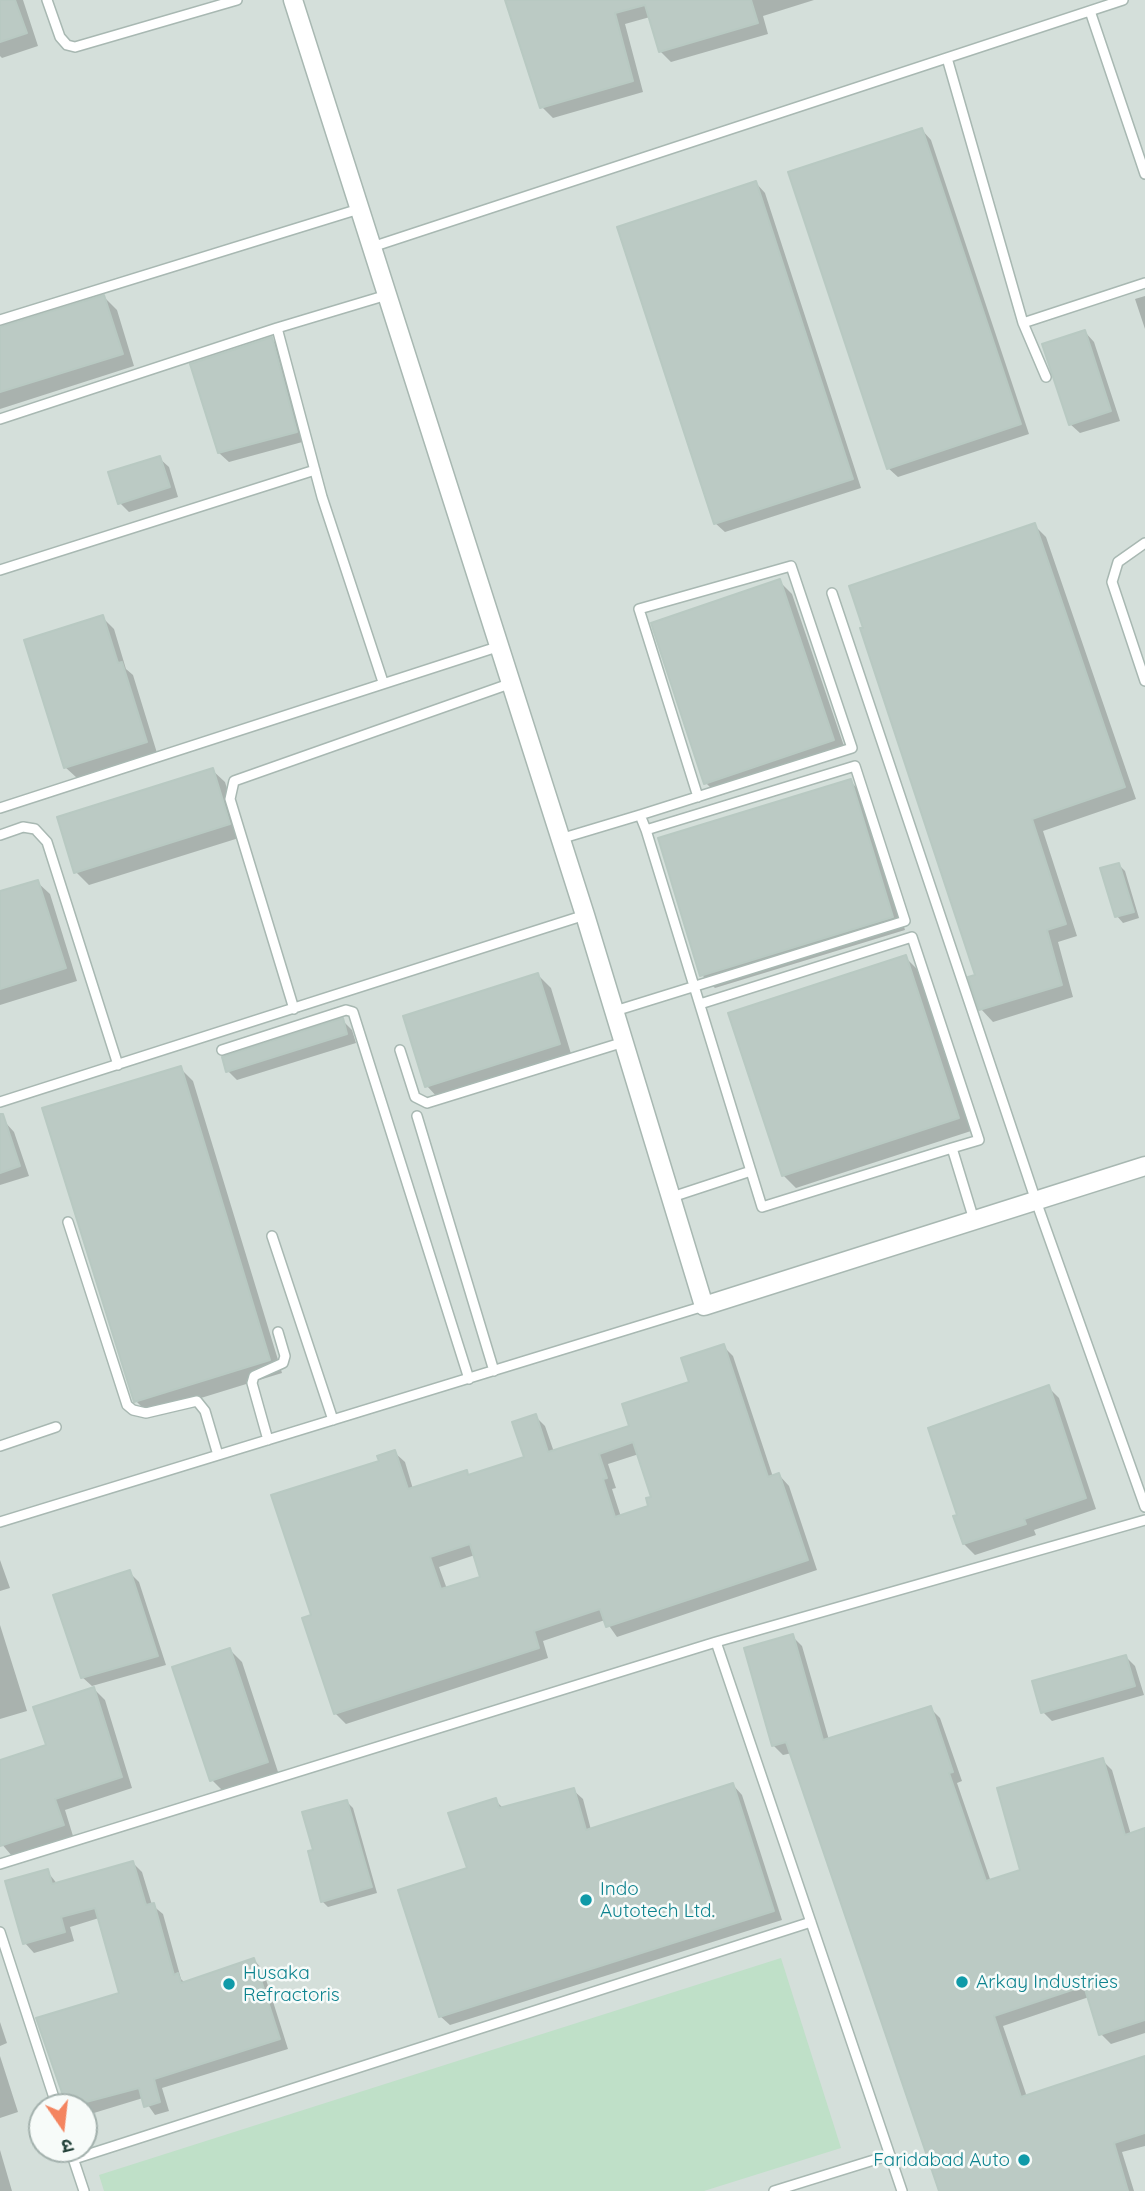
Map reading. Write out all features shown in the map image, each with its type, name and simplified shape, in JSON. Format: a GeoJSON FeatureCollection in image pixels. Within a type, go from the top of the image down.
{"type":"FeatureCollection","features":[{"type":"Feature","properties":{"kind":"street"},"geometry":{"type":"LineString","coordinates":[[293,0],[509,684],[585,915],[704,1306],[1145,1166]]}},
{"type":"Feature","properties":{"kind":"lane"},"geometry":{"type":"LineString","coordinates":[[47,0],[60,37],[67,45],[75,47],[237,0]]}},
{"type":"Feature","properties":{"kind":"lane"},"geometry":{"type":"LineString","coordinates":[[372,247],[1123,0]]}},
{"type":"Feature","properties":{"kind":"lane"},"geometry":{"type":"LineString","coordinates":[[1090,11],[1145,174]]}},
{"type":"Feature","properties":{"kind":"lane"},"geometry":{"type":"LineString","coordinates":[[947,58],[1023,323],[1046,377]]}},
{"type":"Feature","properties":{"kind":"lane"},"geometry":{"type":"LineString","coordinates":[[0,320],[359,209]]}},
{"type":"Feature","properties":{"kind":"lane"},"geometry":{"type":"LineString","coordinates":[[1023,323],[1145,283]]}},
{"type":"Feature","properties":{"kind":"lane"},"geometry":{"type":"LineString","coordinates":[[0,419],[387,295]]}},
{"type":"Feature","properties":{"kind":"lane"},"geometry":{"type":"LineString","coordinates":[[278,328],[315,470],[383,682]]}},
{"type":"Feature","properties":{"kind":"lane"},"geometry":{"type":"LineString","coordinates":[[0,570],[315,470]]}},
{"type":"Feature","properties":{"kind":"lane"},"geometry":{"type":"LineString","coordinates":[[1145,543],[1118,562],[1112,582],[1145,681]]}},
{"type":"Feature","properties":{"kind":"lane"},"geometry":{"type":"LineString","coordinates":[[560,839],[698,797],[852,748],[790,566],[639,609],[698,797]]}},
{"type":"Feature","properties":{"kind":"lane"},"geometry":{"type":"LineString","coordinates":[[832,593],[1037,1201],[1145,1507]]}},
{"type":"Feature","properties":{"kind":"lane"},"geometry":{"type":"LineString","coordinates":[[0,808],[383,682],[498,648]]}},
{"type":"Feature","properties":{"kind":"lane"},"geometry":{"type":"LineString","coordinates":[[294,1009],[230,799],[234,781],[509,684]]}},
{"type":"Feature","properties":{"kind":"lane"},"geometry":{"type":"LineString","coordinates":[[615,1011],[905,921],[855,766],[646,830]]}},
{"type":"Feature","properties":{"kind":"lane"},"geometry":{"type":"LineString","coordinates":[[640,815],[762,1207],[979,1140],[912,937],[700,1004]]}},
{"type":"Feature","properties":{"kind":"lane"},"geometry":{"type":"LineString","coordinates":[[0,835],[23,827],[35,829],[51,851],[118,1065]]}},
{"type":"Feature","properties":{"kind":"lane"},"geometry":{"type":"LineString","coordinates":[[0,1102],[585,915]]}},
{"type":"Feature","properties":{"kind":"lane"},"geometry":{"type":"LineString","coordinates":[[222,1050],[346,1010],[353,1013],[470,1378]]}},
{"type":"Feature","properties":{"kind":"lane"},"geometry":{"type":"LineString","coordinates":[[400,1050],[415,1097],[427,1103],[624,1042]]}},
{"type":"Feature","properties":{"kind":"lane"},"geometry":{"type":"LineString","coordinates":[[417,1116],[494,1371]]}},
{"type":"Feature","properties":{"kind":"lane"},"geometry":{"type":"LineString","coordinates":[[952,1148],[974,1220]]}},
{"type":"Feature","properties":{"kind":"lane"},"geometry":{"type":"LineString","coordinates":[[672,1197],[751,1171]]}},
{"type":"Feature","properties":{"kind":"lane"},"geometry":{"type":"LineString","coordinates":[[68,1222],[127,1405],[133,1410],[145,1413],[197,1401],[202,1404],[218,1455]]}},
{"type":"Feature","properties":{"kind":"lane"},"geometry":{"type":"LineString","coordinates":[[272,1236],[333,1420]]}},
{"type":"Feature","properties":{"kind":"lane"},"geometry":{"type":"LineString","coordinates":[[0,1522],[704,1306]]}},
{"type":"Feature","properties":{"kind":"lane"},"geometry":{"type":"LineString","coordinates":[[268,1440],[252,1383],[254,1376],[283,1363],[285,1356],[278,1332]]}},
{"type":"Feature","properties":{"kind":"lane"},"geometry":{"type":"LineString","coordinates":[[0,1446],[56,1427]]}},
{"type":"Feature","properties":{"kind":"lane"},"geometry":{"type":"LineString","coordinates":[[0,1864],[716,1642],[1145,1520]]}},
{"type":"Feature","properties":{"kind":"lane"},"geometry":{"type":"LineString","coordinates":[[716,1642],[902,2191]]}},
{"type":"Feature","properties":{"kind":"lane"},"geometry":{"type":"LineString","coordinates":[[98,2146],[810,1922]]}},
{"type":"Feature","properties":{"kind":"lane"},"geometry":{"type":"LineString","coordinates":[[0,1932],[52,2093]]}},
{"type":"Feature","properties":{"kind":"lane"},"geometry":{"type":"LineString","coordinates":[[774,2191],[890,2155]]}},
{"type":"Feature","properties":{"kind":"lane"},"geometry":{"type":"LineString","coordinates":[[75,2163],[84,2191]]}},
{"type":"Feature","properties":{"kind":"shaded area"},"geometry":{"type":"Polygon","coordinates":[[[0,0],[1145,0],[1145,2191],[0,2191],[0,0]]]}},
{"type":"Feature","properties":{"kind":"green space"},"geometry":{"type":"Polygon","coordinates":[[[781,1958],[841,2148],[704,2191],[104,2191],[99,2175],[781,1958]]]}},
{"type":"Feature","properties":{"kind":"building"},"geometry":{"type":"Polygon","coordinates":[[[0,0],[15,0],[27,33],[0,42],[0,0]]]}},
{"type":"Feature","properties":{"kind":"building"},"geometry":{"type":"Polygon","coordinates":[[[505,0],[751,0],[758,23],[659,52],[645,5],[615,13],[633,81],[540,108],[505,0]]]}},
{"type":"Feature","properties":{"kind":"building"},"geometry":{"type":"Polygon","coordinates":[[[922,128],[1021,424],[887,469],[788,172],[922,128]]]}},
{"type":"Feature","properties":{"kind":"building"},"geometry":{"type":"Polygon","coordinates":[[[756,181],[853,479],[714,524],[617,227],[756,181]]]}},
{"type":"Feature","properties":{"kind":"building"},"geometry":{"type":"Polygon","coordinates":[[[104,295],[123,354],[0,392],[0,327],[104,295]]]}},
{"type":"Feature","properties":{"kind":"building"},"geometry":{"type":"Polygon","coordinates":[[[1085,330],[1111,411],[1069,425],[1042,344],[1085,330]]]}},
{"type":"Feature","properties":{"kind":"building"},"geometry":{"type":"Polygon","coordinates":[[[272,337],[297,432],[218,453],[190,364],[272,337]]]}},
{"type":"Feature","properties":{"kind":"building"},"geometry":{"type":"Polygon","coordinates":[[[160,456],[170,487],[118,504],[108,472],[160,456]]]}},
{"type":"Feature","properties":{"kind":"building"},"geometry":{"type":"Polygon","coordinates":[[[1035,523],[1125,787],[1032,819],[1066,924],[1047,930],[1062,985],[979,1010],[968,977],[975,975],[860,628],[863,628],[849,586],[1035,523]]]}},
{"type":"Feature","properties":{"kind":"building"},"geometry":{"type":"Polygon","coordinates":[[[780,579],[834,740],[704,784],[651,623],[780,579]]]}},
{"type":"Feature","properties":{"kind":"building"},"geometry":{"type":"Polygon","coordinates":[[[103,615],[118,663],[122,662],[147,742],[64,768],[24,640],[103,615]]]}},
{"type":"Feature","properties":{"kind":"building"},"geometry":{"type":"Polygon","coordinates":[[[213,768],[230,824],[74,873],[57,817],[213,768]]]}},
{"type":"Feature","properties":{"kind":"building"},"geometry":{"type":"Polygon","coordinates":[[[851,779],[893,917],[700,976],[658,838],[851,779]]]}},
{"type":"Feature","properties":{"kind":"building"},"geometry":{"type":"Polygon","coordinates":[[[1119,863],[1134,912],[1115,917],[1100,868],[1119,863]]]}},
{"type":"Feature","properties":{"kind":"building"},"geometry":{"type":"Polygon","coordinates":[[[38,880],[66,968],[0,989],[0,891],[38,880]]]}},
{"type":"Feature","properties":{"kind":"building"},"geometry":{"type":"Polygon","coordinates":[[[906,955],[959,1118],[782,1176],[728,1013],[906,955]]]}},
{"type":"Feature","properties":{"kind":"building"},"geometry":{"type":"Polygon","coordinates":[[[538,973],[560,1044],[425,1087],[403,1016],[538,973]]]}},
{"type":"Feature","properties":{"kind":"building"},"geometry":{"type":"Polygon","coordinates":[[[343,1018],[347,1034],[226,1072],[222,1057],[343,1018]]]}},
{"type":"Feature","properties":{"kind":"building"},"geometry":{"type":"Polygon","coordinates":[[[181,1066],[270,1360],[134,1402],[42,1108],[181,1066]]]}},
{"type":"Feature","properties":{"kind":"building"},"geometry":{"type":"Polygon","coordinates":[[[0,1114],[3,1114],[20,1166],[0,1173],[0,1114]]]}},
{"type":"Feature","properties":{"kind":"building"},"geometry":{"type":"Polygon","coordinates":[[[724,1344],[768,1477],[779,1473],[808,1560],[606,1627],[600,1609],[534,1631],[539,1648],[334,1714],[302,1618],[311,1615],[271,1495],[379,1461],[377,1456],[395,1450],[408,1489],[467,1470],[468,1475],[524,1457],[512,1422],[536,1414],[548,1452],[629,1426],[622,1404],[689,1382],[681,1358],[724,1344]],[[633,1442],[599,1454],[607,1478],[603,1479],[615,1517],[648,1506],[646,1498],[651,1497],[633,1442]],[[470,1544],[430,1557],[441,1589],[480,1577],[470,1544]]]}},
{"type":"Feature","properties":{"kind":"building"},"geometry":{"type":"Polygon","coordinates":[[[1049,1385],[1086,1498],[1024,1519],[1026,1524],[963,1544],[953,1516],[957,1515],[928,1428],[1049,1385]]]}},
{"type":"Feature","properties":{"kind":"building"},"geometry":{"type":"Polygon","coordinates":[[[130,1570],[158,1656],[81,1678],[53,1595],[130,1570]]]}},
{"type":"Feature","properties":{"kind":"building"},"geometry":{"type":"Polygon","coordinates":[[[793,1634],[823,1740],[931,1706],[953,1772],[949,1773],[986,1881],[1020,1870],[997,1788],[1103,1758],[1125,1835],[1145,1828],[1145,2020],[1099,2035],[1084,1986],[994,2016],[1021,2097],[1145,2056],[1145,2133],[1114,2143],[1128,2191],[939,2191],[786,1742],[772,1746],[744,1648],[793,1634]]]}},
{"type":"Feature","properties":{"kind":"building"},"geometry":{"type":"Polygon","coordinates":[[[230,1648],[268,1762],[210,1781],[172,1667],[230,1648]]]}},
{"type":"Feature","properties":{"kind":"building"},"geometry":{"type":"Polygon","coordinates":[[[1126,1655],[1135,1686],[1041,1713],[1032,1681],[1126,1655]]]}},
{"type":"Feature","properties":{"kind":"building"},"geometry":{"type":"Polygon","coordinates":[[[94,1687],[122,1777],[55,1799],[64,1825],[0,1846],[0,1760],[46,1745],[33,1707],[94,1687]]]}},
{"type":"Feature","properties":{"kind":"building","name":"Indo Autotech Ltd."},"geometry":{"type":"Polygon","coordinates":[[[733,1783],[774,1911],[439,2017],[398,1890],[467,1868],[448,1813],[496,1798],[499,1808],[574,1788],[586,1830],[733,1783]]]}},
{"type":"Feature","properties":{"kind":"building"},"geometry":{"type":"Polygon","coordinates":[[[347,1800],[372,1887],[321,1902],[308,1851],[313,1850],[302,1812],[347,1800]]]}},
{"type":"Feature","properties":{"kind":"building"},"geometry":{"type":"Polygon","coordinates":[[[133,1861],[146,1905],[154,1903],[174,1975],[178,1973],[181,1983],[254,1958],[280,2039],[154,2079],[160,2102],[144,2107],[139,2088],[98,2099],[98,2093],[62,2093],[36,2018],[119,1993],[95,1908],[61,1917],[65,1932],[23,1944],[5,1881],[48,1869],[52,1884],[133,1861]]]}},
{"type":"Feature","properties":{"kind":"place","name":"Indo Autotech Ltd."},"geometry":{"type":"Point","coordinates":[586,1900]}},
{"type":"Feature","properties":{"kind":"place","name":"Arkay Industries"},"geometry":{"type":"Point","coordinates":[962,1982]}},
{"type":"Feature","properties":{"kind":"place","name":"Husaka Refractoris"},"geometry":{"type":"Point","coordinates":[229,1984]}},
{"type":"Feature","properties":{"kind":"place","name":"Faridabad Auto"},"geometry":{"type":"Point","coordinates":[1024,2160]}}]}
